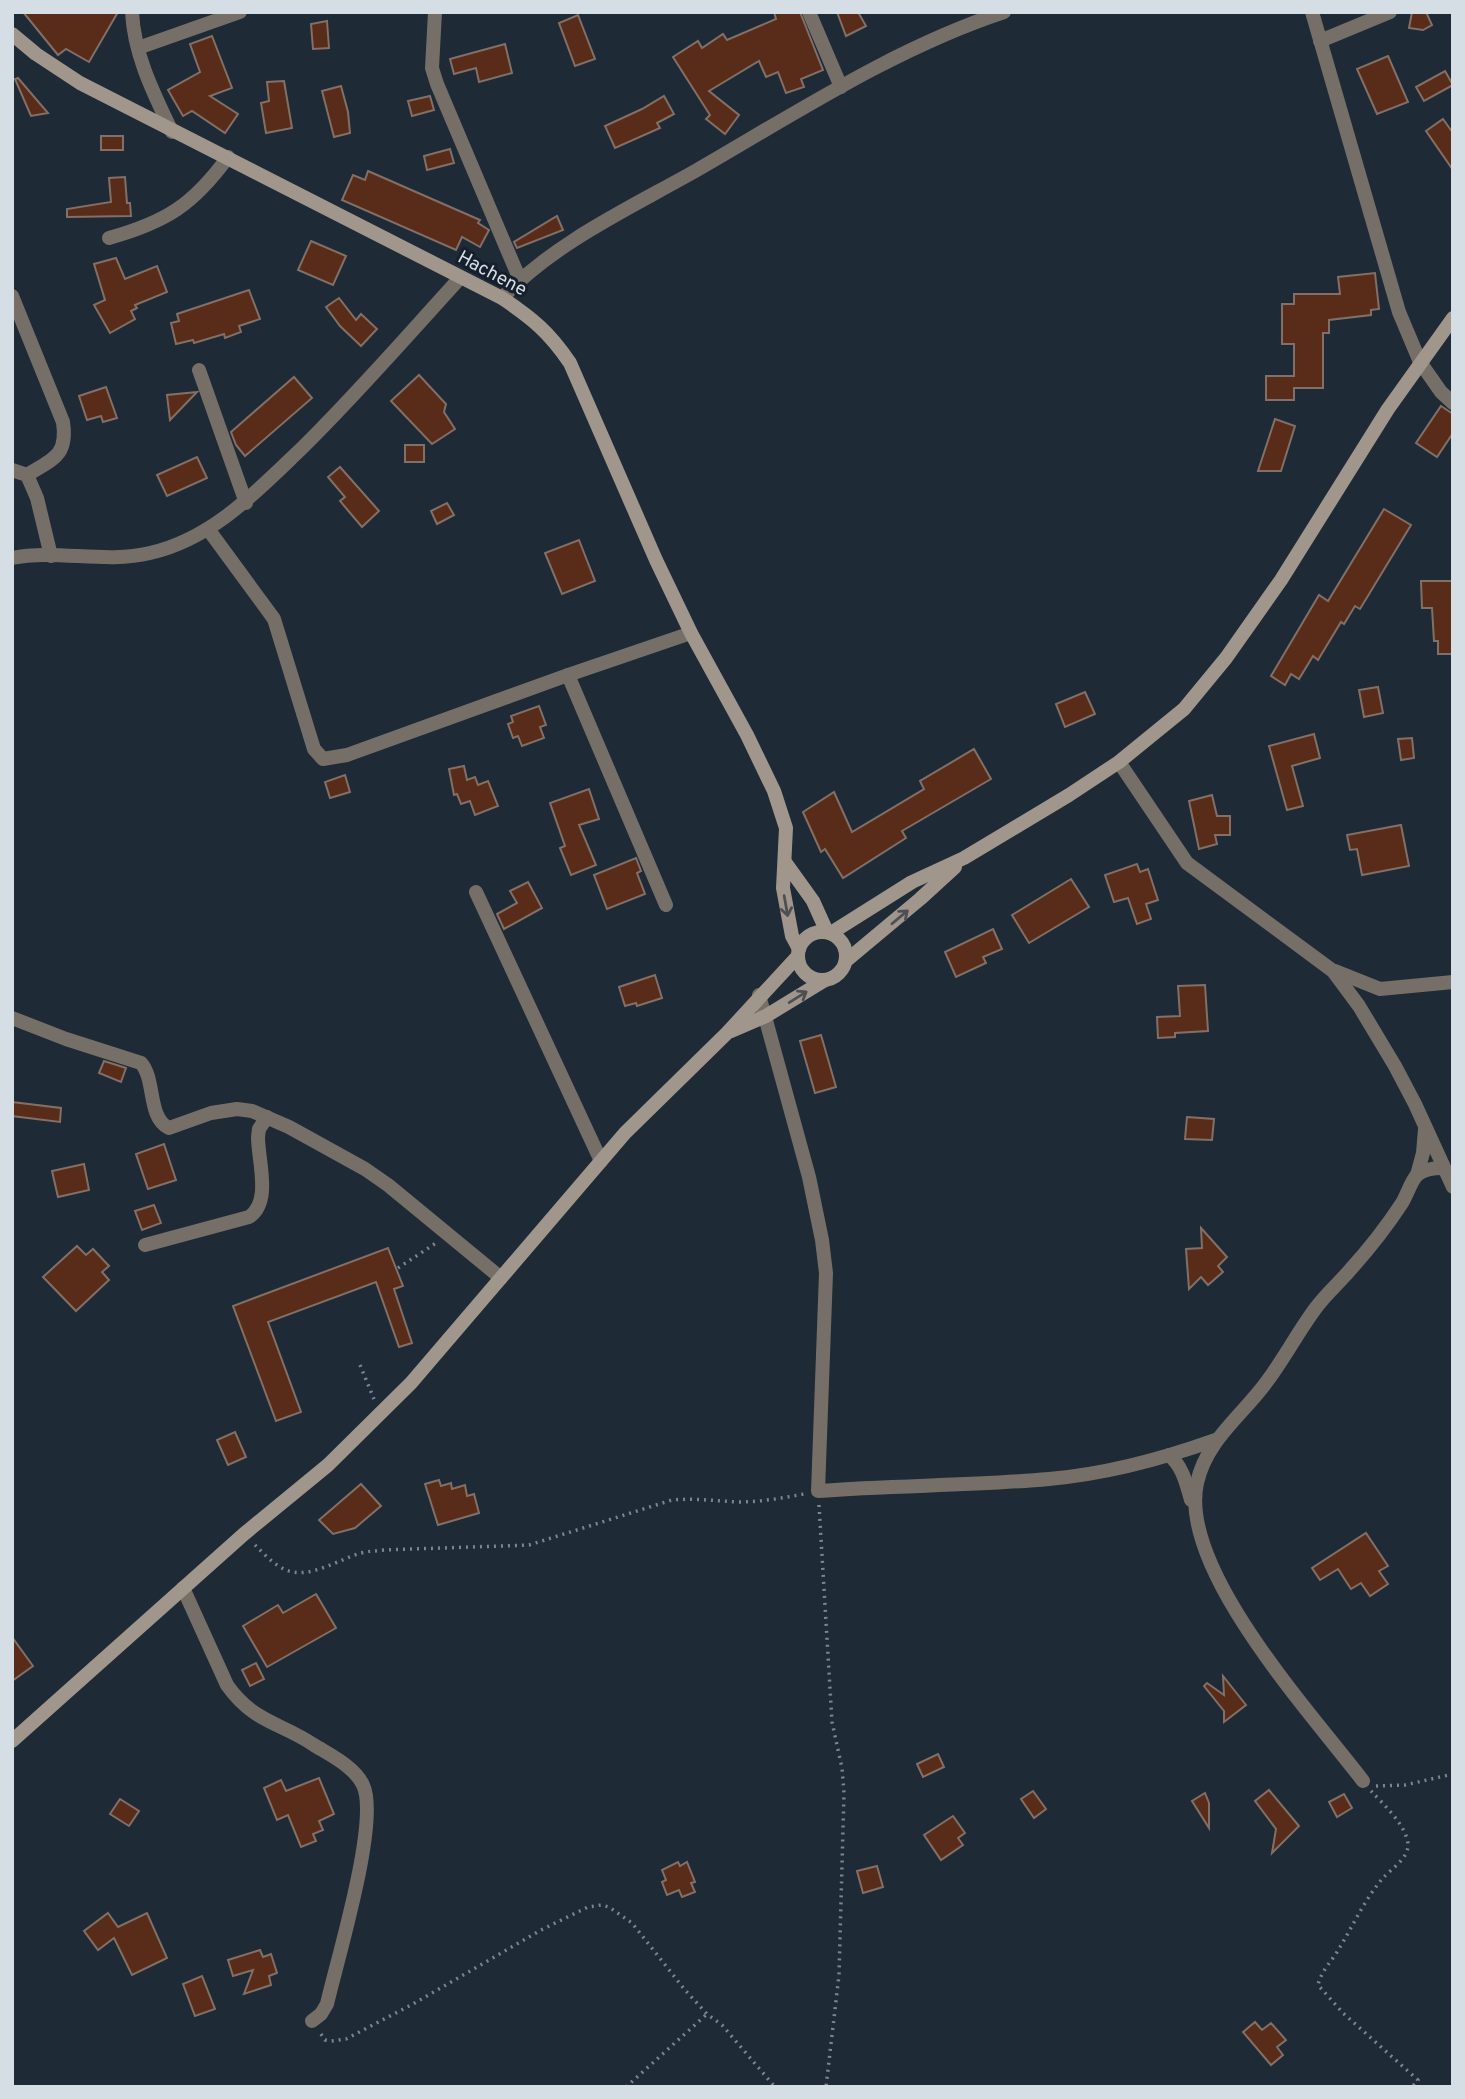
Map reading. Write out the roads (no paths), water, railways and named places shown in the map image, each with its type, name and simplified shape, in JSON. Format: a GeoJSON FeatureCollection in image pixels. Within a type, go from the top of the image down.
{"type":"FeatureCollection","features":[{"type":"Feature","properties":{"kind":"main road","name":"Hachene"},"geometry":{"type":"LineString","coordinates":[[12,34],[36,54],[80,83],[502,298],[532,318],[552,337],[570,363],[691,633],[747,735],[774,791],[786,828],[783,888],[792,936],[798,952]]}},
{"type":"Feature","properties":{"kind":"main road"},"geometry":{"type":"LineString","coordinates":[[12,1741],[244,1534],[328,1465],[380,1415],[411,1383],[625,1133],[727,1033],[810,935],[829,932],[912,882],[964,858],[1119,762],[1184,709],[1227,658],[1281,580],[1420,362],[1453,318]]}},
{"type":"Feature","properties":{"kind":"main road"},"geometry":{"type":"LineString","coordinates":[[727,1033],[766,1016],[839,974],[846,960],[920,899],[964,858]]}},
{"type":"Feature","properties":{"kind":"main road"},"geometry":{"type":"LineString","coordinates":[[785,862],[813,901],[829,932],[840,939],[846,948],[846,960]]}},
{"type":"Feature","properties":{"kind":"main road"},"geometry":{"type":"LineString","coordinates":[[798,952],[799,964],[809,976],[825,980]]}},
{"type":"Feature","properties":{"kind":"street"},"geometry":{"type":"LineString","coordinates":[[132,12],[138,48],[172,132]]}},
{"type":"Feature","properties":{"kind":"street"},"geometry":{"type":"LineString","coordinates":[[138,48],[240,12]]}},
{"type":"Feature","properties":{"kind":"street"},"geometry":{"type":"LineString","coordinates":[[435,12],[432,68],[520,280]]}},
{"type":"Feature","properties":{"kind":"street"},"geometry":{"type":"LineString","coordinates":[[809,12],[841,87]]}},
{"type":"Feature","properties":{"kind":"street"},"geometry":{"type":"LineString","coordinates":[[502,298],[520,280],[569,243],[841,87],[914,50],[1004,12]]}},
{"type":"Feature","properties":{"kind":"street"},"geometry":{"type":"LineString","coordinates":[[1312,12],[1399,312],[1420,362],[1441,392],[1453,403]]}},
{"type":"Feature","properties":{"kind":"street"},"geometry":{"type":"LineString","coordinates":[[1320,41],[1390,12]]}},
{"type":"Feature","properties":{"kind":"street"},"geometry":{"type":"LineString","coordinates":[[109,238],[144,228],[171,215],[210,182],[228,157]]}},
{"type":"Feature","properties":{"kind":"street"},"geometry":{"type":"LineString","coordinates":[[12,558],[30,554],[149,554],[208,529],[246,503],[334,417],[460,278]]}},
{"type":"Feature","properties":{"kind":"street"},"geometry":{"type":"LineString","coordinates":[[12,296],[63,422],[65,435],[64,444],[57,457],[27,475]]}},
{"type":"Feature","properties":{"kind":"street"},"geometry":{"type":"LineString","coordinates":[[199,370],[246,503]]}},
{"type":"Feature","properties":{"kind":"street"},"geometry":{"type":"LineString","coordinates":[[12,470],[27,475],[37,498],[51,556]]}},
{"type":"Feature","properties":{"kind":"street"},"geometry":{"type":"LineString","coordinates":[[208,529],[274,619],[314,749],[323,759],[347,755],[691,633]]}},
{"type":"Feature","properties":{"kind":"street"},"geometry":{"type":"LineString","coordinates":[[568,675],[666,905]]}},
{"type":"Feature","properties":{"kind":"street"},"geometry":{"type":"LineString","coordinates":[[1119,762],[1187,863],[1333,971],[1380,989],[1453,982]]}},
{"type":"Feature","properties":{"kind":"street"},"geometry":{"type":"LineString","coordinates":[[476,892],[601,1161]]}},
{"type":"Feature","properties":{"kind":"street"},"geometry":{"type":"LineString","coordinates":[[1333,971],[1375,1032],[1416,1104],[1453,1187]]}},
{"type":"Feature","properties":{"kind":"street"},"geometry":{"type":"LineString","coordinates":[[759,995],[809,1177],[826,1273],[818,1491],[1049,1479],[1094,1473],[1170,1455],[1215,1440]]}},
{"type":"Feature","properties":{"kind":"street"},"geometry":{"type":"LineString","coordinates":[[12,1018],[141,1063],[147,1070],[160,1121],[169,1128],[211,1113],[237,1108],[252,1111],[289,1127],[365,1169],[450,1234],[501,1278]]}},
{"type":"Feature","properties":{"kind":"street"},"geometry":{"type":"LineString","coordinates":[[145,1245],[249,1217],[256,1212],[262,1195],[258,1137],[259,1129],[267,1117]]}},
{"type":"Feature","properties":{"kind":"street"},"geometry":{"type":"LineString","coordinates":[[1195,1516],[1197,1483],[1215,1440],[1255,1398],[1315,1308],[1381,1233],[1401,1204],[1417,1175],[1423,1153],[1425,1127]]}},
{"type":"Feature","properties":{"kind":"street"},"geometry":{"type":"LineString","coordinates":[[1417,1175],[1433,1168],[1443,1168]]}},
{"type":"Feature","properties":{"kind":"street"},"geometry":{"type":"LineString","coordinates":[[1170,1455],[1184,1474],[1208,1558],[1262,1651],[1363,1781]]}},
{"type":"Feature","properties":{"kind":"street"},"geometry":{"type":"LineString","coordinates":[[183,1588],[227,1685],[237,1699],[275,1726],[304,1738],[335,1758],[357,1775],[367,1795],[367,1825],[360,1865],[327,2004],[321,2014],[312,2021]]}}]}
